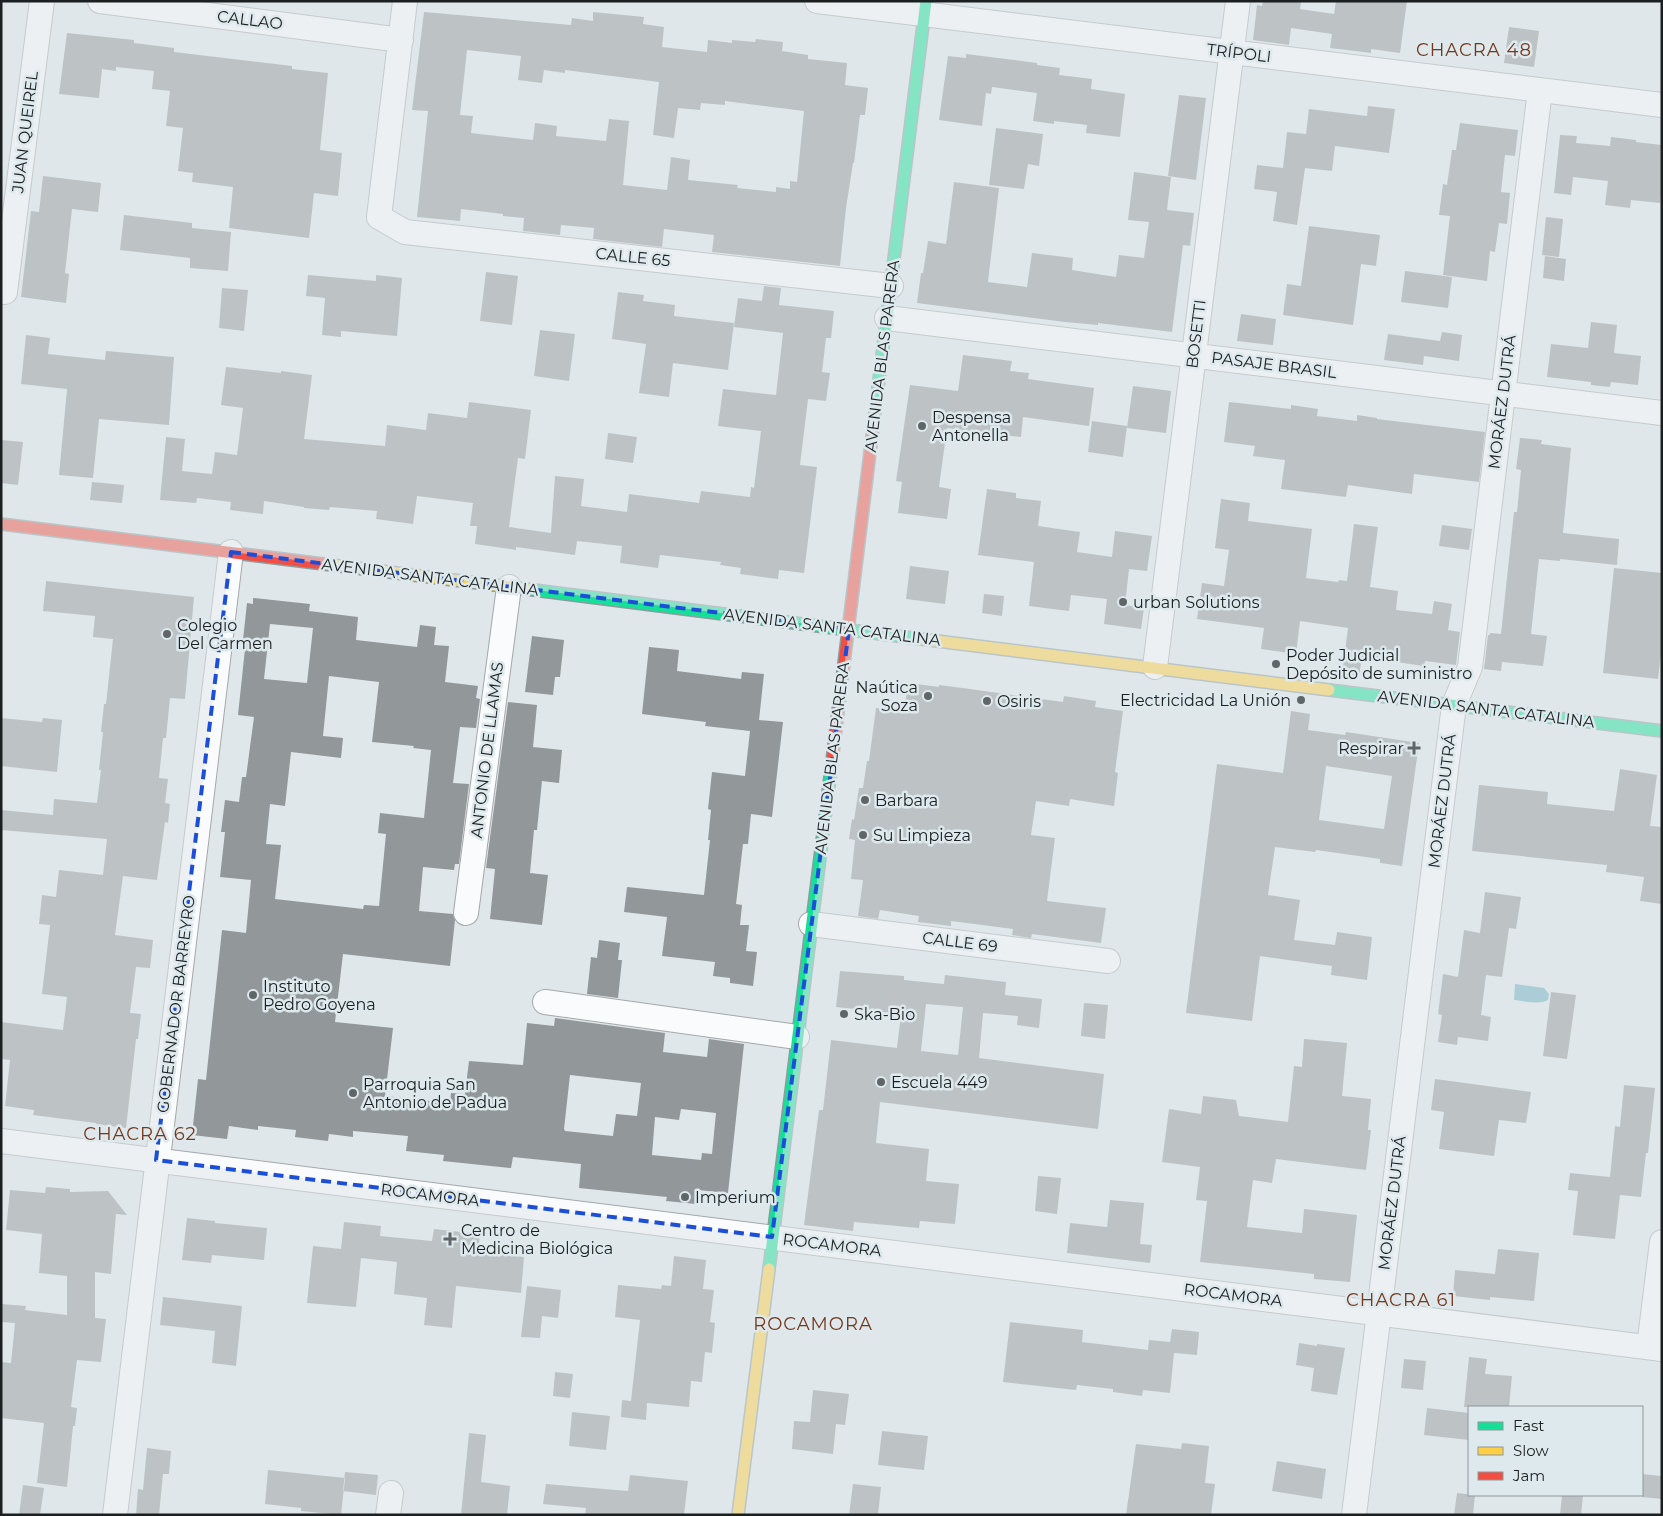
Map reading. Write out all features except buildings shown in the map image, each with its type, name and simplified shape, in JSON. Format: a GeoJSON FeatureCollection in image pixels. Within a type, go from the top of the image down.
{"type":"FeatureCollection","features":[{"type":"Feature","properties":{"kind":"main road","name":"AVENIDA BLAS PARERA"},"geometry":{"type":"LineString","coordinates":[[738,1515],[925,8]]}},
{"type":"Feature","properties":{"kind":"main road","name":"AVENIDA SANTA CATALINA"},"geometry":{"type":"LineString","coordinates":[[1,524],[1662,731]]}},
{"type":"Feature","properties":{"kind":"street","name":"JUAN QUEIREL"},"geometry":{"type":"LineString","coordinates":[[5,292],[42,1]]}},
{"type":"Feature","properties":{"kind":"street","name":"CALLAO"},"geometry":{"type":"LineString","coordinates":[[100,1],[401,40]]}},
{"type":"Feature","properties":{"kind":"street"},"geometry":{"type":"LineString","coordinates":[[401,40],[405,1]]}},
{"type":"Feature","properties":{"kind":"street","name":"TRÍPOLI"},"geometry":{"type":"LineString","coordinates":[[816,1],[925,8],[1232,52],[1662,105]]}},
{"type":"Feature","properties":{"kind":"street","name":"BOSETTI"},"geometry":{"type":"LineString","coordinates":[[1155,667],[1238,1]]}},
{"type":"Feature","properties":{"kind":"street","name":"CALLE 65"},"geometry":{"type":"LineString","coordinates":[[401,40],[379,217],[405,232],[891,286]]}},
{"type":"Feature","properties":{"kind":"street","name":"MORÁEZ DUTRÁ"},"geometry":{"type":"LineString","coordinates":[[1354,1515],[1454,705],[1470,667],[1540,90]]}},
{"type":"Feature","properties":{"kind":"street","name":"PASAJE BRASIL"},"geometry":{"type":"LineString","coordinates":[[887,318],[1662,413]]}},
{"type":"Feature","properties":{"kind":"street","name":"GOBERNADOR BARREYRO"},"geometry":{"type":"LineString","coordinates":[[115,1515],[156,1160],[231,552]]}},
{"type":"Feature","properties":{"kind":"street","name":"ANTONIO DE LLAMAS"},"geometry":{"type":"LineString","coordinates":[[466,913],[508,587]]}},
{"type":"Feature","properties":{"kind":"street","name":"CALLE 69"},"geometry":{"type":"LineString","coordinates":[[811,924],[1108,961]]}},
{"type":"Feature","properties":{"kind":"street"},"geometry":{"type":"LineString","coordinates":[[545,1002],[797,1037]]}},
{"type":"Feature","properties":{"kind":"street","name":"ROCAMORA"},"geometry":{"type":"LineString","coordinates":[[1,1141],[1655,1348]]}},
{"type":"Feature","properties":{"kind":"street"},"geometry":{"type":"LineString","coordinates":[[1655,1348],[1662,1242]]}},
{"type":"Feature","properties":{"kind":"highlighted area"},"geometry":{"type":"Polygon","coordinates":[[[231,552],[849,629],[772,1237],[156,1160],[231,552]]]}},
{"type":"Feature","properties":{"kind":"water"},"geometry":{"type":"Polygon","coordinates":[[[1515,984],[1544,988],[1549,994],[1548,1000],[1536,1002],[1514,1000],[1515,984]]]}},
{"type":"Feature","properties":{"kind":"traffic: fast"},"geometry":{"type":"LineString","coordinates":[[873,428],[926,1]]}},
{"type":"Feature","properties":{"kind":"traffic: fast"},"geometry":{"type":"LineString","coordinates":[[526,589],[921,639]]}},
{"type":"Feature","properties":{"kind":"traffic: fast"},"geometry":{"type":"LineString","coordinates":[[1329,690],[1662,731]]}},
{"type":"Feature","properties":{"kind":"traffic: fast"},"geometry":{"type":"LineString","coordinates":[[769,1269],[832,761]]}},
{"type":"Feature","properties":{"kind":"traffic: slow"},"geometry":{"type":"LineString","coordinates":[[332,565],[526,589]]}},
{"type":"Feature","properties":{"kind":"traffic: slow"},"geometry":{"type":"LineString","coordinates":[[921,639],[1329,690]]}},
{"type":"Feature","properties":{"kind":"traffic: slow"},"geometry":{"type":"LineString","coordinates":[[738,1515],[769,1269]]}},
{"type":"Feature","properties":{"kind":"traffic: jam"},"geometry":{"type":"LineString","coordinates":[[832,761],[873,428]]}},
{"type":"Feature","properties":{"kind":"traffic: jam"},"geometry":{"type":"LineString","coordinates":[[1,524],[332,565]]}},
{"type":"Feature","properties":{"kind":"place","name":"Despensa Antonella"},"geometry":{"type":"Point","coordinates":[922,426]}},
{"type":"Feature","properties":{"kind":"place","name":"urban Solutions"},"geometry":{"type":"Point","coordinates":[1123,602]}},
{"type":"Feature","properties":{"kind":"place","name":"Colegio Del Carmen"},"geometry":{"type":"Point","coordinates":[167,634]}},
{"type":"Feature","properties":{"kind":"place","name":"Poder Judicial Depósito de suministro"},"geometry":{"type":"Point","coordinates":[1276,664]}},
{"type":"Feature","properties":{"kind":"place","name":"Naútica Soza"},"geometry":{"type":"Point","coordinates":[928,696]}},
{"type":"Feature","properties":{"kind":"place","name":"Electricidad La Unión"},"geometry":{"type":"Point","coordinates":[1301,700]}},
{"type":"Feature","properties":{"kind":"place","name":"Osiris"},"geometry":{"type":"Point","coordinates":[987,701]}},
{"type":"Feature","properties":{"kind":"place","name":"Respirar"},"geometry":{"type":"Point","coordinates":[1414,748]}},
{"type":"Feature","properties":{"kind":"place","name":"Barbara"},"geometry":{"type":"Point","coordinates":[865,800]}},
{"type":"Feature","properties":{"kind":"place","name":"Su Limpieza"},"geometry":{"type":"Point","coordinates":[863,835]}},
{"type":"Feature","properties":{"kind":"place","name":"Instituto Pedro Goyena"},"geometry":{"type":"Point","coordinates":[253,995]}},
{"type":"Feature","properties":{"kind":"place","name":"Ska-Bio"},"geometry":{"type":"Point","coordinates":[844,1014]}},
{"type":"Feature","properties":{"kind":"place","name":"Escuela 449"},"geometry":{"type":"Point","coordinates":[881,1082]}},
{"type":"Feature","properties":{"kind":"place","name":"Parroquia San Antonio de Padua"},"geometry":{"type":"Point","coordinates":[353,1093]}},
{"type":"Feature","properties":{"kind":"place","name":"Imperium"},"geometry":{"type":"Point","coordinates":[685,1197]}},
{"type":"Feature","properties":{"kind":"place","name":"Centro de Medicina Biológica"},"geometry":{"type":"Point","coordinates":[450,1239]}},
{"type":"Feature","properties":{"kind":"district","name":"CHACRA 48"},"geometry":{"type":"Point","coordinates":[1474,50]}},
{"type":"Feature","properties":{"kind":"district","name":"CHACRA 62"},"geometry":{"type":"Point","coordinates":[140,1134]}},
{"type":"Feature","properties":{"kind":"district","name":"CHACRA 61"},"geometry":{"type":"Point","coordinates":[1401,1300]}},
{"type":"Feature","properties":{"kind":"district","name":"ROCAMORA"},"geometry":{"type":"Point","coordinates":[813,1324]}}]}
